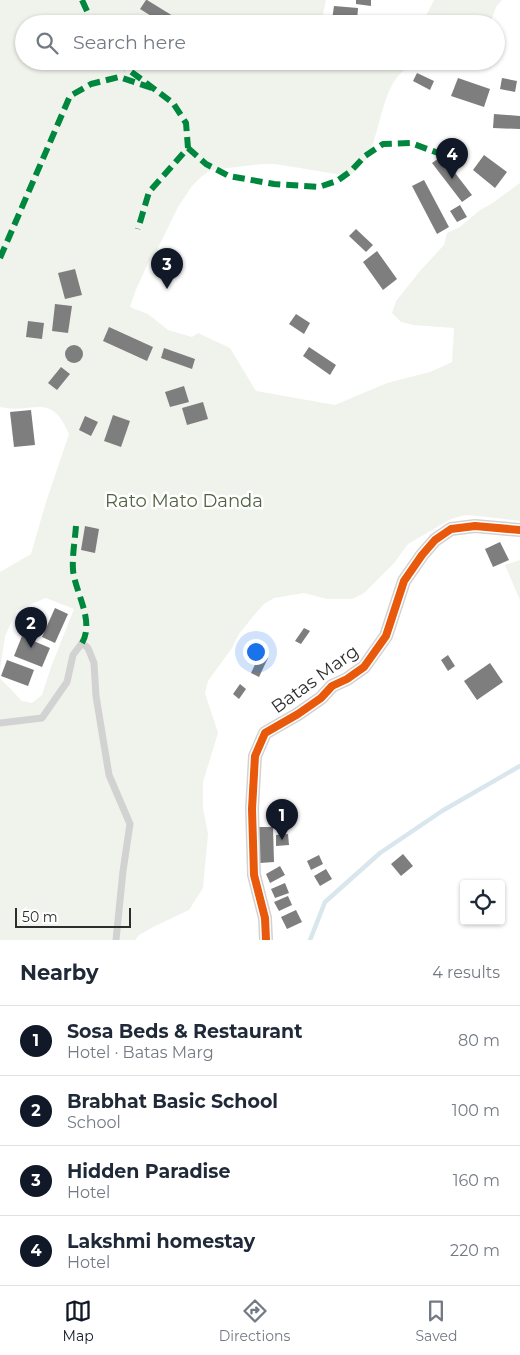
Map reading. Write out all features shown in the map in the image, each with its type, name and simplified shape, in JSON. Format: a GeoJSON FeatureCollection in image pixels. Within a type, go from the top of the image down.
{"type":"FeatureCollection","features":[{"type":"Feature","properties":{"kind":"street","name":"Batas Marg"},"geometry":{"type":"LineString","coordinates":[[266,940],[264,918],[254,876],[252,809],[255,756],[265,733],[298,714],[321,698],[332,686],[347,679],[364,667],[386,636],[404,582],[422,555],[435,540],[451,529],[475,526],[520,530]]}},
{"type":"Feature","properties":{"kind":"lane"},"geometry":{"type":"LineString","coordinates":[[0,723],[42,718],[66,682],[74,655],[82,643],[88,648],[94,663],[96,696],[109,775],[130,824],[116,940]]}},
{"type":"Feature","properties":{"kind":"green space","name":"Rato Mato Danda"},"geometry":{"type":"Polygon","coordinates":[[[0,0],[326,0],[323,15],[15,15],[15,70],[405,70],[394,82],[388,94],[376,135],[366,159],[349,176],[275,164],[211,170],[192,186],[178,207],[157,250],[148,263],[130,307],[148,314],[168,330],[192,337],[198,333],[230,348],[256,391],[335,405],[387,383],[430,372],[452,362],[454,328],[413,325],[401,322],[392,313],[396,301],[444,245],[447,233],[460,227],[480,210],[520,183],[520,521],[465,515],[451,519],[408,544],[395,562],[364,593],[352,599],[327,599],[304,593],[274,598],[264,604],[239,634],[232,648],[208,681],[205,693],[218,733],[203,782],[203,808],[208,834],[203,888],[189,910],[155,926],[139,935],[135,940],[0,940],[0,678],[22,701],[32,703],[42,695],[74,609],[46,598],[17,610],[5,636],[0,670],[0,572],[31,554],[69,434],[55,412],[48,408],[12,409],[0,407],[0,0]]]}},
{"type":"Feature","properties":{"kind":"green space"},"geometry":{"type":"Polygon","coordinates":[[[434,0],[502,0],[496,7],[493,15],[426,15],[434,0]]]}},
{"type":"Feature","properties":{"kind":"green space"},"geometry":{"type":"Polygon","coordinates":[[[520,560],[520,600],[505,565],[520,560]]]}},
{"type":"Feature","properties":{"kind":"building"},"geometry":{"type":"Polygon","coordinates":[[[147,0],[171,15],[150,15],[140,9],[147,0]]]}},
{"type":"Feature","properties":{"kind":"building"},"geometry":{"type":"Polygon","coordinates":[[[356,0],[371,0],[371,6],[356,4],[356,0]]]}},
{"type":"Feature","properties":{"kind":"building"},"geometry":{"type":"Polygon","coordinates":[[[334,6],[358,8],[358,15],[333,15],[334,6]]]}},
{"type":"Feature","properties":{"kind":"building"},"geometry":{"type":"Polygon","coordinates":[[[417,73],[434,81],[430,90],[413,81],[417,73]]]}},
{"type":"Feature","properties":{"kind":"building"},"geometry":{"type":"Polygon","coordinates":[[[458,78],[490,89],[484,107],[451,96],[458,78]]]}},
{"type":"Feature","properties":{"kind":"building"},"geometry":{"type":"Polygon","coordinates":[[[502,78],[517,81],[515,92],[500,89],[502,78]]]}},
{"type":"Feature","properties":{"kind":"building"},"geometry":{"type":"Polygon","coordinates":[[[494,114],[520,116],[520,129],[493,128],[494,114]]]}},
{"type":"Feature","properties":{"kind":"building"},"geometry":{"type":"Polygon","coordinates":[[[484,155],[507,172],[495,188],[473,170],[484,155]]]}},
{"type":"Feature","properties":{"kind":"building"},"geometry":{"type":"Polygon","coordinates":[[[442,156],[472,195],[462,202],[432,163],[442,156]]]}},
{"type":"Feature","properties":{"kind":"building"},"geometry":{"type":"Polygon","coordinates":[[[424,180],[449,227],[437,234],[412,186],[424,180]]]}},
{"type":"Feature","properties":{"kind":"building"},"geometry":{"type":"Polygon","coordinates":[[[460,205],[467,217],[457,222],[450,211],[460,205]]]}},
{"type":"Feature","properties":{"kind":"building"},"geometry":{"type":"Polygon","coordinates":[[[356,229],[373,245],[366,252],[349,236],[356,229]]]}},
{"type":"Feature","properties":{"kind":"building"},"geometry":{"type":"Polygon","coordinates":[[[377,251],[397,279],[383,290],[363,262],[377,251]]]}},
{"type":"Feature","properties":{"kind":"building"},"geometry":{"type":"Polygon","coordinates":[[[75,269],[82,295],[65,299],[58,273],[75,269]]]}},
{"type":"Feature","properties":{"kind":"building"},"geometry":{"type":"Polygon","coordinates":[[[55,304],[72,306],[68,333],[52,331],[55,304]]]}},
{"type":"Feature","properties":{"kind":"building"},"geometry":{"type":"Polygon","coordinates":[[[296,314],[310,323],[304,334],[289,324],[296,314]]]}},
{"type":"Feature","properties":{"kind":"building"},"geometry":{"type":"Polygon","coordinates":[[[28,321],[44,323],[42,339],[26,337],[28,321]]]}},
{"type":"Feature","properties":{"kind":"building"},"geometry":{"type":"Polygon","coordinates":[[[109,327],[153,347],[147,361],[103,341],[109,327]]]}},
{"type":"Feature","properties":{"kind":"building"},"geometry":{"type":"Polygon","coordinates":[[[74,345],[82,350],[83,354],[78,362],[74,363],[66,358],[65,354],[70,346],[74,345]]]}},
{"type":"Feature","properties":{"kind":"building"},"geometry":{"type":"Polygon","coordinates":[[[309,347],[336,365],[330,375],[303,356],[309,347]]]}},
{"type":"Feature","properties":{"kind":"building"},"geometry":{"type":"Polygon","coordinates":[[[164,348],[195,359],[192,369],[161,358],[164,348]]]}},
{"type":"Feature","properties":{"kind":"building"},"geometry":{"type":"Polygon","coordinates":[[[61,367],[70,374],[57,390],[48,383],[61,367]]]}},
{"type":"Feature","properties":{"kind":"building"},"geometry":{"type":"Polygon","coordinates":[[[184,386],[189,402],[170,407],[165,392],[184,386]]]}},
{"type":"Feature","properties":{"kind":"building"},"geometry":{"type":"Polygon","coordinates":[[[203,402],[208,419],[187,425],[182,408],[203,402]]]}},
{"type":"Feature","properties":{"kind":"building"},"geometry":{"type":"Polygon","coordinates":[[[31,410],[35,445],[14,447],[10,412],[31,410]]]}},
{"type":"Feature","properties":{"kind":"building"},"geometry":{"type":"Polygon","coordinates":[[[113,415],[130,421],[121,447],[104,441],[113,415]]]}},
{"type":"Feature","properties":{"kind":"building"},"geometry":{"type":"Polygon","coordinates":[[[85,416],[98,422],[91,436],[79,430],[85,416]]]}},
{"type":"Feature","properties":{"kind":"building"},"geometry":{"type":"Polygon","coordinates":[[[85,526],[99,529],[95,553],[81,550],[85,526]]]}},
{"type":"Feature","properties":{"kind":"building"},"geometry":{"type":"Polygon","coordinates":[[[500,542],[509,560],[493,567],[485,549],[500,542]]]}},
{"type":"Feature","properties":{"kind":"building"},"geometry":{"type":"Polygon","coordinates":[[[55,608],[68,614],[55,643],[42,637],[55,608]]]}},
{"type":"Feature","properties":{"kind":"building"},"geometry":{"type":"Polygon","coordinates":[[[304,628],[310,631],[301,644],[295,641],[304,628]]]}},
{"type":"Feature","properties":{"kind":"building"},"geometry":{"type":"Polygon","coordinates":[[[22,636],[50,648],[42,667],[14,656],[22,636]]]}},
{"type":"Feature","properties":{"kind":"building"},"geometry":{"type":"Polygon","coordinates":[[[260,654],[268,658],[259,677],[251,673],[260,654]]]}},
{"type":"Feature","properties":{"kind":"building"},"geometry":{"type":"Polygon","coordinates":[[[448,655],[455,666],[448,671],[441,660],[448,655]]]}},
{"type":"Feature","properties":{"kind":"building"},"geometry":{"type":"Polygon","coordinates":[[[7,660],[34,670],[28,686],[1,676],[7,660]]]}},
{"type":"Feature","properties":{"kind":"building"},"geometry":{"type":"Polygon","coordinates":[[[490,663],[503,682],[477,700],[464,681],[490,663]]]}},
{"type":"Feature","properties":{"kind":"building"},"geometry":{"type":"Polygon","coordinates":[[[240,684],[246,689],[239,699],[233,694],[240,684]]]}},
{"type":"Feature","properties":{"kind":"building"},"geometry":{"type":"Polygon","coordinates":[[[258,827],[273,827],[274,862],[260,863],[258,827]]]}},
{"type":"Feature","properties":{"kind":"building"},"geometry":{"type":"Polygon","coordinates":[[[288,834],[289,845],[276,846],[276,835],[288,834]]]}},
{"type":"Feature","properties":{"kind":"building"},"geometry":{"type":"Polygon","coordinates":[[[403,854],[413,866],[401,876],[391,864],[403,854]]]}},
{"type":"Feature","properties":{"kind":"building"},"geometry":{"type":"Polygon","coordinates":[[[319,855],[323,864],[311,870],[307,861],[319,855]]]}},
{"type":"Feature","properties":{"kind":"building"},"geometry":{"type":"Polygon","coordinates":[[[280,866],[285,875],[270,883],[266,874],[280,866]]]}},
{"type":"Feature","properties":{"kind":"building"},"geometry":{"type":"Polygon","coordinates":[[[326,869],[332,879],[320,886],[314,876],[326,869]]]}},
{"type":"Feature","properties":{"kind":"building"},"geometry":{"type":"Polygon","coordinates":[[[285,883],[289,893],[275,898],[271,889],[285,883]]]}},
{"type":"Feature","properties":{"kind":"building"},"geometry":{"type":"Polygon","coordinates":[[[288,896],[292,905],[279,911],[274,902],[288,896]]]}},
{"type":"Feature","properties":{"kind":"building"},"geometry":{"type":"Polygon","coordinates":[[[296,910],[302,922],[287,929],[281,917],[296,910]]]}},
{"type":"Feature","properties":{"kind":"waterway"},"geometry":{"type":"LineString","coordinates":[[310,940],[325,902],[380,853],[442,811],[520,766]]}},
{"type":"Feature","properties":{"kind":"marked path"},"geometry":{"type":"LineString","coordinates":[[82,0],[89,15]]}},
{"type":"Feature","properties":{"kind":"marked path"},"geometry":{"type":"LineString","coordinates":[[129,70],[173,103],[186,123],[188,148],[149,192],[138,229]]}},
{"type":"Feature","properties":{"kind":"marked path"},"geometry":{"type":"LineString","coordinates":[[0,258],[70,96],[91,84],[119,77],[152,88]]}},
{"type":"Feature","properties":{"kind":"marked path"},"geometry":{"type":"LineString","coordinates":[[188,148],[206,164],[229,176],[274,184],[319,187],[337,181],[351,171],[365,156],[383,144],[411,143],[449,157]]}},
{"type":"Feature","properties":{"kind":"marked path"},"geometry":{"type":"LineString","coordinates":[[76,526],[73,570],[85,616],[86,625],[82,643]]}},
{"type":"Feature","properties":{"kind":"cycle path"},"geometry":{"type":"LineString","coordinates":[[266,940],[265,918],[254,875],[252,809],[255,756],[265,733],[298,714],[321,698],[332,686],[347,679],[364,667],[386,636],[404,581],[435,540],[451,529],[475,526],[520,530]]}},
{"type":"Feature","properties":{"kind":"place","name":"Lakshmi homestay"},"geometry":{"type":"Point","coordinates":[452,179]}},
{"type":"Feature","properties":{"kind":"place","name":"Hidden Paradise"},"geometry":{"type":"Point","coordinates":[167,289]}},
{"type":"Feature","properties":{"kind":"place","name":"Brabhat Basic School"},"geometry":{"type":"Point","coordinates":[31,648]}},
{"type":"Feature","properties":{"kind":"place","name":"Sosa Beds & Restaurant"},"geometry":{"type":"Point","coordinates":[282,840]}}]}
